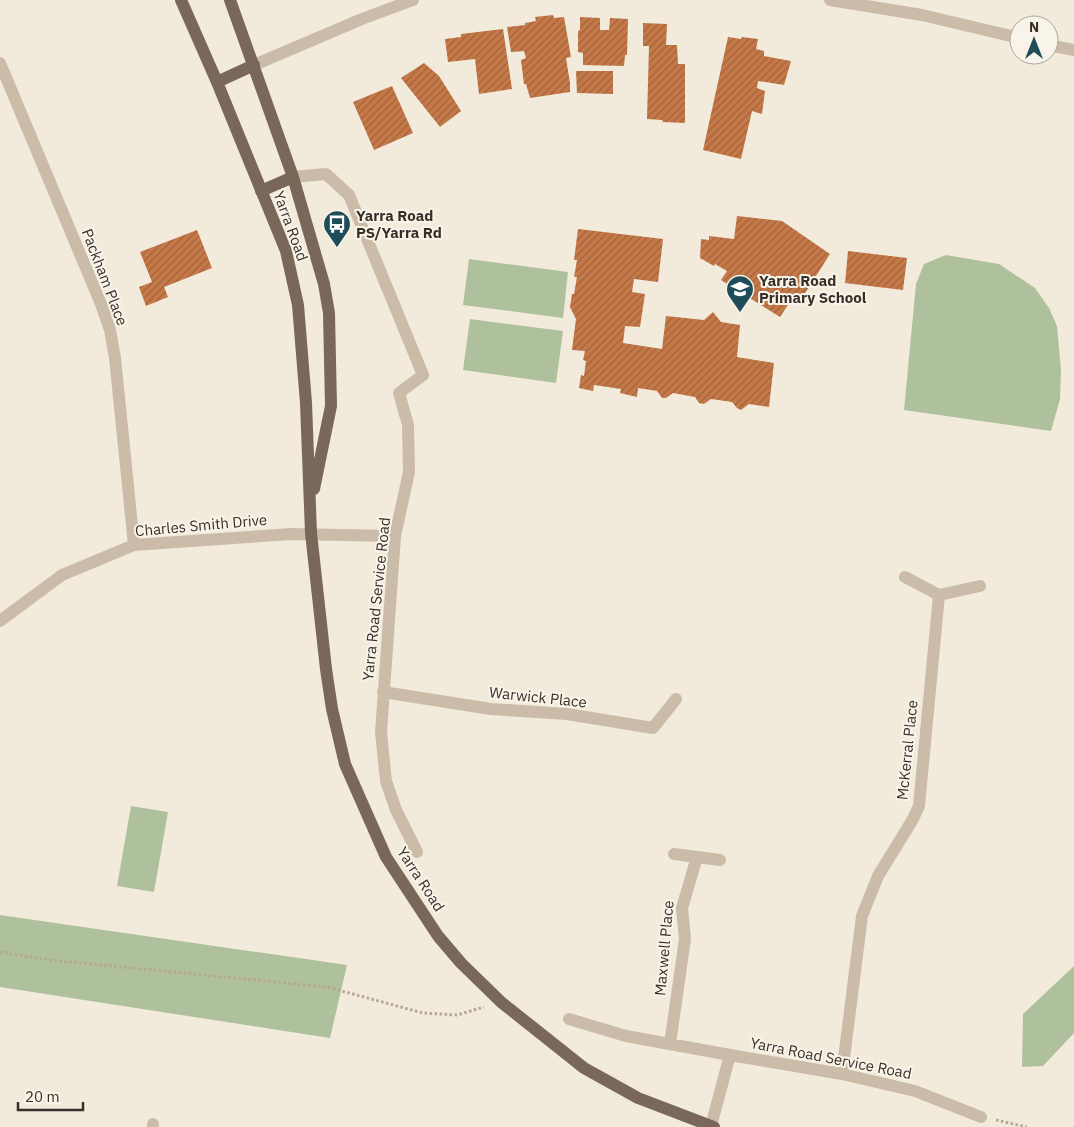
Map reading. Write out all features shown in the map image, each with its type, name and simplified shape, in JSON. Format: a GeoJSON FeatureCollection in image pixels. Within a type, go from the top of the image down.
{"type":"FeatureCollection","features":[{"type":"Feature","properties":{"kind":"main road","name":"Yarra Road"},"geometry":{"type":"LineString","coordinates":[[182,0],[286,251],[298,305],[306,404],[312,533],[332,709],[345,764],[386,857],[438,936],[501,1002],[584,1068],[638,1098],[712,1126]]}},
{"type":"Feature","properties":{"kind":"main road","name":"Yarra Road"},"geometry":{"type":"LineString","coordinates":[[230,0],[293,177],[315,247],[329,313],[331,406],[310,508]]}},
{"type":"Feature","properties":{"kind":"main road"},"geometry":{"type":"LineString","coordinates":[[217,82],[254,65]]}},
{"type":"Feature","properties":{"kind":"main road"},"geometry":{"type":"LineString","coordinates":[[262,191],[293,177]]}},
{"type":"Feature","properties":{"kind":"street"},"geometry":{"type":"LineString","coordinates":[[254,65],[362,19],[413,0]]}},
{"type":"Feature","properties":{"kind":"street"},"geometry":{"type":"LineString","coordinates":[[830,0],[922,15],[1009,36]]}},
{"type":"Feature","properties":{"kind":"street"},"geometry":{"type":"LineString","coordinates":[[1059,47],[1074,50]]}},
{"type":"Feature","properties":{"kind":"street","name":"Packham Place"},"geometry":{"type":"LineString","coordinates":[[0,63],[101,304],[110,330],[115,358],[134,545]]}},
{"type":"Feature","properties":{"kind":"street","name":"Yarra Road Service Road"},"geometry":{"type":"LineString","coordinates":[[293,177],[326,174],[349,195],[423,376],[399,392],[408,425],[409,472],[395,536],[381,732],[386,781],[396,810],[417,852]]}},
{"type":"Feature","properties":{"kind":"street","name":"Charles Smith Drive"},"geometry":{"type":"LineString","coordinates":[[0,621],[62,575],[134,545],[312,533],[395,536]]}},
{"type":"Feature","properties":{"kind":"street"},"geometry":{"type":"LineString","coordinates":[[905,578],[939,595],[980,586]]}},
{"type":"Feature","properties":{"kind":"street","name":"McKerral Place"},"geometry":{"type":"LineString","coordinates":[[842,1074],[862,916],[878,876],[913,820],[919,806],[939,595]]}},
{"type":"Feature","properties":{"kind":"street","name":"Warwick Place"},"geometry":{"type":"LineString","coordinates":[[383,692],[492,709],[567,714],[653,728],[676,699]]}},
{"type":"Feature","properties":{"kind":"street"},"geometry":{"type":"LineString","coordinates":[[674,854],[720,860]]}},
{"type":"Feature","properties":{"kind":"street","name":"Maxwell Place"},"geometry":{"type":"LineString","coordinates":[[670,1044],[684,939],[682,908],[697,857]]}},
{"type":"Feature","properties":{"kind":"street","name":"Yarra Road Service Road"},"geometry":{"type":"LineString","coordinates":[[569,1019],[626,1036],[842,1074],[915,1091],[981,1117]]}},
{"type":"Feature","properties":{"kind":"street","name":"Yarra Road Service Road"},"geometry":{"type":"LineString","coordinates":[[712,1126],[730,1055]]}},
{"type":"Feature","properties":{"kind":"path"},"geometry":{"type":"LineString","coordinates":[[0,952],[50,960],[327,987],[423,1014],[457,1015],[501,1002]]}},
{"type":"Feature","properties":{"kind":"path"},"geometry":{"type":"LineString","coordinates":[[981,1117],[1027,1127]]}},
{"type":"Feature","properties":{"kind":"green space"},"geometry":{"type":"Polygon","coordinates":[[[946,255],[999,264],[1035,288],[1049,308],[1057,326],[1061,370],[1060,399],[1051,431],[904,410],[916,284],[924,264],[946,255]]]}},
{"type":"Feature","properties":{"kind":"green space"},"geometry":{"type":"Polygon","coordinates":[[[469,259],[568,272],[563,318],[463,305],[469,259]]]}},
{"type":"Feature","properties":{"kind":"green space"},"geometry":{"type":"Polygon","coordinates":[[[470,319],[563,331],[556,383],[463,370],[470,319]]]}},
{"type":"Feature","properties":{"kind":"green space"},"geometry":{"type":"Polygon","coordinates":[[[131,806],[168,812],[154,892],[117,886],[131,806]]]}},
{"type":"Feature","properties":{"kind":"green space"},"geometry":{"type":"Polygon","coordinates":[[[0,915],[347,965],[330,1038],[0,987],[0,915]]]}},
{"type":"Feature","properties":{"kind":"green space"},"geometry":{"type":"Polygon","coordinates":[[[1074,966],[1074,1033],[1043,1066],[1022,1067],[1023,1014],[1074,966]]]}},
{"type":"Feature","properties":{"kind":"building"},"geometry":{"type":"Polygon","coordinates":[[[553,15],[554,18],[564,17],[571,57],[566,58],[570,92],[530,98],[526,84],[524,84],[521,60],[526,58],[524,51],[511,52],[507,27],[525,25],[525,23],[536,21],[535,17],[553,15]]]}},
{"type":"Feature","properties":{"kind":"building"},"geometry":{"type":"Polygon","coordinates":[[[580,17],[600,18],[600,30],[609,30],[610,18],[628,19],[627,55],[625,55],[624,66],[583,65],[583,53],[578,52],[580,17]]]}},
{"type":"Feature","properties":{"kind":"building"},"geometry":{"type":"Polygon","coordinates":[[[643,23],[667,24],[666,45],[677,45],[678,64],[685,64],[685,123],[647,119],[649,46],[643,46],[643,23]]]}},
{"type":"Feature","properties":{"kind":"building"},"geometry":{"type":"Polygon","coordinates":[[[503,29],[512,89],[479,94],[475,59],[448,62],[445,39],[461,37],[461,34],[503,29]]]}},
{"type":"Feature","properties":{"kind":"building"},"geometry":{"type":"Polygon","coordinates":[[[728,37],[758,39],[756,49],[764,51],[764,56],[791,61],[784,85],[758,81],[757,88],[765,91],[762,114],[752,111],[741,159],[703,150],[728,37]]]}},
{"type":"Feature","properties":{"kind":"building"},"geometry":{"type":"Polygon","coordinates":[[[424,63],[439,76],[461,111],[440,127],[401,78],[424,63]]]}},
{"type":"Feature","properties":{"kind":"building"},"geometry":{"type":"Polygon","coordinates":[[[576,71],[613,71],[613,94],[577,93],[576,71]]]}},
{"type":"Feature","properties":{"kind":"building"},"geometry":{"type":"Polygon","coordinates":[[[392,86],[413,133],[374,150],[353,102],[392,86]]]}},
{"type":"Feature","properties":{"kind":"building"},"geometry":{"type":"Polygon","coordinates":[[[737,216],[782,221],[830,254],[800,301],[793,297],[780,317],[721,280],[727,271],[700,258],[701,239],[709,240],[709,236],[734,239],[737,216]]]}},
{"type":"Feature","properties":{"kind":"building"},"geometry":{"type":"Polygon","coordinates":[[[578,229],[663,239],[658,282],[634,279],[632,292],[645,294],[640,327],[625,326],[623,343],[662,349],[666,316],[704,320],[713,312],[721,322],[740,325],[737,357],[774,363],[769,407],[749,404],[741,410],[732,402],[711,399],[704,404],[699,403],[695,397],[673,393],[666,398],[662,398],[657,391],[638,388],[637,397],[620,393],[621,389],[594,385],[593,391],[579,388],[581,375],[584,376],[586,361],[583,360],[585,351],[572,350],[576,319],[570,307],[577,277],[574,277],[577,260],[574,260],[578,229]]]}},
{"type":"Feature","properties":{"kind":"building"},"geometry":{"type":"Polygon","coordinates":[[[197,230],[212,268],[164,287],[168,297],[146,306],[139,287],[152,282],[140,252],[197,230]]]}},
{"type":"Feature","properties":{"kind":"building"},"geometry":{"type":"Polygon","coordinates":[[[848,251],[907,258],[903,290],[845,283],[848,251]]]}},
{"type":"Feature","properties":{"kind":"place","name":"Yarra Road PS/Yarra Rd"},"geometry":{"type":"Point","coordinates":[337,248]}},
{"type":"Feature","properties":{"kind":"place","name":"Yarra Road Primary School"},"geometry":{"type":"Point","coordinates":[740,313]}}]}
